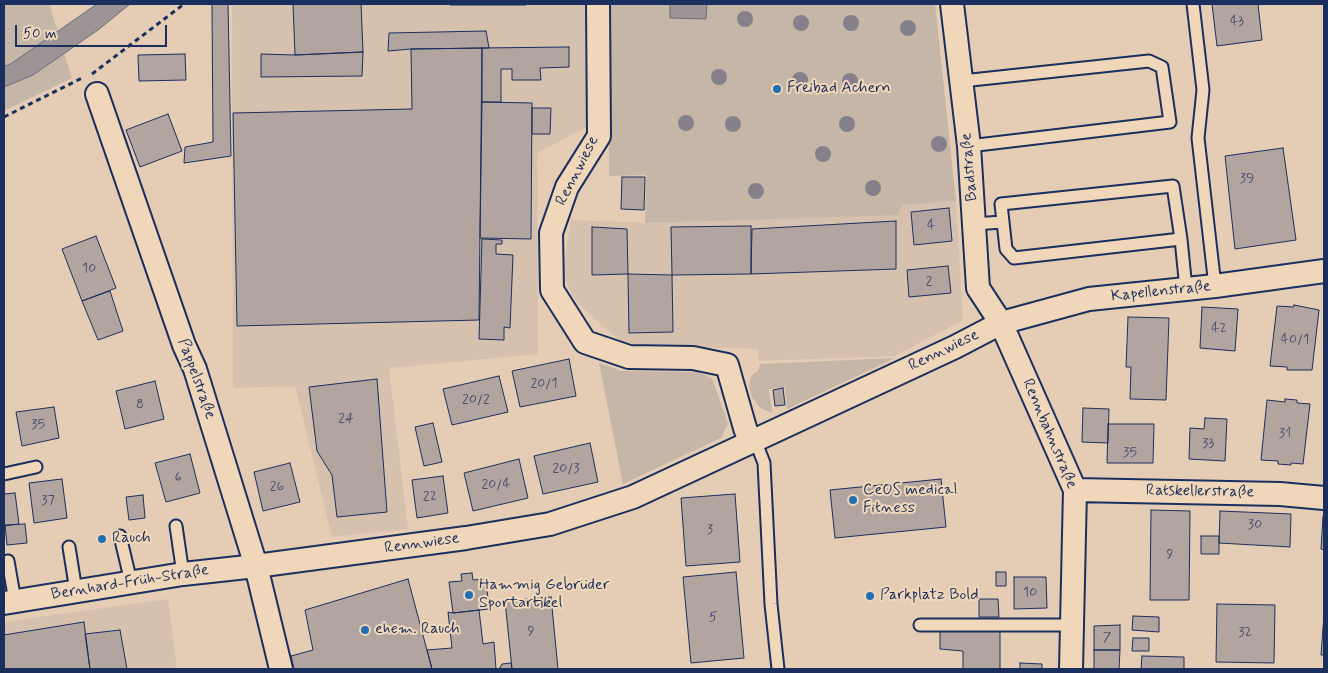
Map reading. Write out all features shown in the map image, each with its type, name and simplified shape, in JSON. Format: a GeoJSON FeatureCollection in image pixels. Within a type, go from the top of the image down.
{"type":"FeatureCollection","features":[{"type":"Feature","properties":{"kind":"street","name":"Rennwiese"},"geometry":{"type":"LineString","coordinates":[[598,4],[599,136],[567,187],[551,233],[552,290],[585,342],[629,357],[693,358],[727,365],[744,428],[753,441]]}},
{"type":"Feature","properties":{"kind":"street","name":"Badstraße"},"geometry":{"type":"LineString","coordinates":[[952,4],[969,146],[978,288],[1001,323]]}},
{"type":"Feature","properties":{"kind":"street","name":"Pappelstraße"},"geometry":{"type":"LineString","coordinates":[[90,82],[184,344],[195,369],[256,566],[281,669]]}},
{"type":"Feature","properties":{"kind":"street","name":"Kapellenstraße"},"geometry":{"type":"LineString","coordinates":[[1001,323],[1089,300],[1215,286],[1324,271]]}},
{"type":"Feature","properties":{"kind":"street","name":"Rennwiese"},"geometry":{"type":"LineString","coordinates":[[256,566],[466,538],[550,524],[633,497],[955,347],[1001,323]]}},
{"type":"Feature","properties":{"kind":"street","name":"Rennbahnstraße"},"geometry":{"type":"LineString","coordinates":[[1001,323],[1075,490],[1070,669]]}},
{"type":"Feature","properties":{"kind":"street","name":"Ratskellerstraße"},"geometry":{"type":"LineString","coordinates":[[1075,490],[1280,494],[1324,498]]}},
{"type":"Feature","properties":{"kind":"street","name":"Bernhard-Früh-Straße"},"geometry":{"type":"LineString","coordinates":[[9,602],[183,574],[256,566]]}},
{"type":"Feature","properties":{"kind":"lane"},"geometry":{"type":"LineString","coordinates":[[1193,4],[1203,90],[1198,138],[1215,286]]}},
{"type":"Feature","properties":{"kind":"lane"},"geometry":{"type":"LineString","coordinates":[[962,81],[1149,61],[1162,67],[1170,122],[969,146]]}},
{"type":"Feature","properties":{"kind":"lane"},"geometry":{"type":"LineString","coordinates":[[1181,239],[1014,258],[1006,249],[1000,204],[1173,186],[1181,239],[1186,289]]}},
{"type":"Feature","properties":{"kind":"lane"},"geometry":{"type":"LineString","coordinates":[[974,224],[1002,222]]}},
{"type":"Feature","properties":{"kind":"lane"},"geometry":{"type":"LineString","coordinates":[[753,441],[764,463],[771,604],[778,669]]}},
{"type":"Feature","properties":{"kind":"lane"},"geometry":{"type":"LineString","coordinates":[[4,474],[36,467]]}},
{"type":"Feature","properties":{"kind":"lane"},"geometry":{"type":"LineString","coordinates":[[176,526],[183,574]]}},
{"type":"Feature","properties":{"kind":"lane"},"geometry":{"type":"LineString","coordinates":[[120,536],[131,582]]}},
{"type":"Feature","properties":{"kind":"lane"},"geometry":{"type":"LineString","coordinates":[[69,547],[76,591]]}},
{"type":"Feature","properties":{"kind":"lane"},"geometry":{"type":"LineString","coordinates":[[8,561],[9,602]]}},
{"type":"Feature","properties":{"kind":"lane"},"geometry":{"type":"LineString","coordinates":[[920,625],[1071,625]]}},
{"type":"Feature","properties":{"kind":"path"},"geometry":{"type":"LineString","coordinates":[[4,117],[90,82],[184,4]]}},
{"type":"Feature","properties":{"kind":"shaded area"},"geometry":{"type":"Polygon","coordinates":[[[4,4],[49,4],[58,32],[4,67],[4,4]]]}},
{"type":"Feature","properties":{"kind":"shaded area"},"geometry":{"type":"Polygon","coordinates":[[[97,4],[130,4],[98,30],[33,75],[4,87],[4,67],[97,4]]]}},
{"type":"Feature","properties":{"kind":"shaded area"},"geometry":{"type":"Polygon","coordinates":[[[232,4],[585,4],[588,126],[537,153],[538,354],[389,368],[408,529],[332,537],[295,386],[233,388],[232,4]]]}},
{"type":"Feature","properties":{"kind":"shaded area","name":"Freibad Achern"},"geometry":{"type":"Polygon","coordinates":[[[609,4],[935,4],[956,201],[902,205],[898,215],[645,223],[646,175],[609,176],[609,4]]]}},
{"type":"Feature","properties":{"kind":"shaded area"},"geometry":{"type":"Polygon","coordinates":[[[670,4],[707,4],[706,19],[670,18],[670,4]]]}},
{"type":"Feature","properties":{"kind":"shaded area"},"geometry":{"type":"Polygon","coordinates":[[[64,53],[72,78],[4,111],[4,87],[33,75],[64,53]]]}},
{"type":"Feature","properties":{"kind":"shaded area"},"geometry":{"type":"Polygon","coordinates":[[[956,201],[963,320],[895,356],[759,361],[757,349],[625,344],[573,298],[563,273],[571,220],[645,223],[956,201]]]}},
{"type":"Feature","properties":{"kind":"shaded area"},"geometry":{"type":"Polygon","coordinates":[[[895,358],[787,409],[785,387],[769,389],[772,413],[760,408],[752,397],[749,386],[751,376],[758,371],[760,364],[895,358]]]}},
{"type":"Feature","properties":{"kind":"shaded area"},"geometry":{"type":"Polygon","coordinates":[[[599,363],[622,371],[697,372],[712,378],[728,424],[721,438],[623,484],[599,363]]]}},
{"type":"Feature","properties":{"kind":"shaded area"},"geometry":{"type":"Polygon","coordinates":[[[168,599],[177,669],[4,669],[4,622],[168,599]]]}},
{"type":"Feature","properties":{"kind":"building"},"geometry":{"type":"Polygon","coordinates":[[[212,4],[228,4],[231,156],[184,163],[185,147],[213,142],[212,4]]]}},
{"type":"Feature","properties":{"kind":"building"},"geometry":{"type":"Polygon","coordinates":[[[293,4],[361,4],[363,52],[295,55],[293,4]]]}},
{"type":"Feature","properties":{"kind":"building"},"geometry":{"type":"Polygon","coordinates":[[[526,4],[526,5],[450,5],[526,4]]]}},
{"type":"Feature","properties":{"kind":"building"},"geometry":{"type":"Polygon","coordinates":[[[1212,4],[1258,4],[1262,40],[1217,46],[1212,4]]]}},
{"type":"Feature","properties":{"kind":"building"},"geometry":{"type":"Polygon","coordinates":[[[486,31],[489,48],[388,51],[389,33],[486,31]]]}},
{"type":"Feature","properties":{"kind":"building"},"geometry":{"type":"Polygon","coordinates":[[[569,47],[569,67],[540,68],[541,80],[512,80],[512,69],[501,69],[501,102],[482,102],[482,48],[569,47]]]}},
{"type":"Feature","properties":{"kind":"building"},"geometry":{"type":"Polygon","coordinates":[[[482,48],[479,320],[237,326],[233,113],[412,109],[411,49],[482,48]]]}},
{"type":"Feature","properties":{"kind":"building"},"geometry":{"type":"Polygon","coordinates":[[[363,52],[362,76],[261,77],[261,54],[295,55],[363,52]]]}},
{"type":"Feature","properties":{"kind":"building"},"geometry":{"type":"Polygon","coordinates":[[[185,54],[186,80],[139,81],[138,55],[185,54]]]}},
{"type":"Feature","properties":{"kind":"building"},"geometry":{"type":"Polygon","coordinates":[[[482,102],[532,103],[531,239],[480,238],[482,102]]]}},
{"type":"Feature","properties":{"kind":"building"},"geometry":{"type":"Polygon","coordinates":[[[532,108],[551,108],[550,134],[532,134],[532,108]]]}},
{"type":"Feature","properties":{"kind":"building"},"geometry":{"type":"Polygon","coordinates":[[[168,114],[182,151],[140,167],[126,130],[168,114]]]}},
{"type":"Feature","properties":{"kind":"building"},"geometry":{"type":"Polygon","coordinates":[[[1283,148],[1296,240],[1235,249],[1225,156],[1283,148]]]}},
{"type":"Feature","properties":{"kind":"building"},"geometry":{"type":"Polygon","coordinates":[[[622,177],[645,177],[644,210],[621,209],[622,177]]]}},
{"type":"Feature","properties":{"kind":"building"},"geometry":{"type":"Polygon","coordinates":[[[949,208],[952,241],[914,245],[911,212],[949,208]]]}},
{"type":"Feature","properties":{"kind":"building"},"geometry":{"type":"Polygon","coordinates":[[[896,221],[896,269],[751,274],[752,229],[896,221]]]}},
{"type":"Feature","properties":{"kind":"building"},"geometry":{"type":"Polygon","coordinates":[[[751,226],[751,274],[672,275],[671,227],[751,226]]]}},
{"type":"Feature","properties":{"kind":"building"},"geometry":{"type":"Polygon","coordinates":[[[592,227],[627,229],[628,274],[592,275],[592,227]]]}},
{"type":"Feature","properties":{"kind":"building"},"geometry":{"type":"Polygon","coordinates":[[[96,236],[116,288],[82,301],[62,249],[96,236]]]}},
{"type":"Feature","properties":{"kind":"building"},"geometry":{"type":"Polygon","coordinates":[[[482,239],[502,240],[502,244],[496,244],[496,254],[513,255],[510,328],[504,327],[504,340],[479,339],[482,239]]]}},
{"type":"Feature","properties":{"kind":"building"},"geometry":{"type":"Polygon","coordinates":[[[948,266],[951,293],[909,297],[907,270],[948,266]]]}},
{"type":"Feature","properties":{"kind":"building"},"geometry":{"type":"Polygon","coordinates":[[[628,274],[672,275],[673,332],[629,333],[628,274]]]}},
{"type":"Feature","properties":{"kind":"building"},"geometry":{"type":"Polygon","coordinates":[[[110,291],[123,331],[98,340],[82,301],[110,291]]]}},
{"type":"Feature","properties":{"kind":"building"},"geometry":{"type":"Polygon","coordinates":[[[1294,305],[1319,310],[1312,370],[1287,370],[1287,367],[1270,366],[1277,306],[1294,307],[1294,305]]]}},
{"type":"Feature","properties":{"kind":"building"},"geometry":{"type":"Polygon","coordinates":[[[1202,307],[1238,309],[1235,351],[1200,348],[1202,307]]]}},
{"type":"Feature","properties":{"kind":"building"},"geometry":{"type":"Polygon","coordinates":[[[1128,317],[1169,318],[1166,400],[1130,399],[1131,367],[1126,367],[1128,317]]]}},
{"type":"Feature","properties":{"kind":"building"},"geometry":{"type":"Polygon","coordinates":[[[569,359],[576,396],[520,407],[512,371],[569,359]]]}},
{"type":"Feature","properties":{"kind":"building"},"geometry":{"type":"Polygon","coordinates":[[[499,376],[508,412],[452,425],[443,389],[499,376]]]}},
{"type":"Feature","properties":{"kind":"building"},"geometry":{"type":"Polygon","coordinates":[[[377,379],[387,512],[337,517],[332,475],[317,451],[309,387],[377,379]]]}},
{"type":"Feature","properties":{"kind":"building"},"geometry":{"type":"Polygon","coordinates":[[[155,381],[164,419],[125,429],[116,391],[155,381]]]}},
{"type":"Feature","properties":{"kind":"building"},"geometry":{"type":"Polygon","coordinates":[[[783,388],[785,405],[775,406],[773,390],[783,388]]]}},
{"type":"Feature","properties":{"kind":"building"},"geometry":{"type":"Polygon","coordinates":[[[1285,399],[1297,400],[1297,403],[1310,404],[1303,464],[1278,464],[1278,461],[1261,460],[1267,400],[1285,402],[1285,399]]]}},
{"type":"Feature","properties":{"kind":"building"},"geometry":{"type":"Polygon","coordinates":[[[54,407],[59,438],[22,446],[16,412],[54,407]]]}},
{"type":"Feature","properties":{"kind":"building"},"geometry":{"type":"Polygon","coordinates":[[[1083,408],[1109,409],[1108,443],[1082,442],[1083,408]]]}},
{"type":"Feature","properties":{"kind":"building"},"geometry":{"type":"Polygon","coordinates":[[[1205,418],[1227,419],[1225,461],[1189,459],[1190,428],[1204,429],[1205,418]]]}},
{"type":"Feature","properties":{"kind":"building"},"geometry":{"type":"Polygon","coordinates":[[[433,423],[442,462],[424,466],[415,427],[433,423]]]}},
{"type":"Feature","properties":{"kind":"building"},"geometry":{"type":"Polygon","coordinates":[[[1108,424],[1154,424],[1153,463],[1107,463],[1108,424]]]}},
{"type":"Feature","properties":{"kind":"building"},"geometry":{"type":"Polygon","coordinates":[[[590,443],[598,482],[543,494],[534,456],[590,443]]]}},
{"type":"Feature","properties":{"kind":"building"},"geometry":{"type":"Polygon","coordinates":[[[190,454],[200,493],[166,502],[155,463],[190,454]]]}},
{"type":"Feature","properties":{"kind":"building"},"geometry":{"type":"Polygon","coordinates":[[[519,459],[528,498],[473,511],[464,473],[519,459]]]}},
{"type":"Feature","properties":{"kind":"building"},"geometry":{"type":"Polygon","coordinates":[[[290,463],[300,502],[263,511],[254,472],[290,463]]]}},
{"type":"Feature","properties":{"kind":"building"},"geometry":{"type":"Polygon","coordinates":[[[443,476],[448,513],[417,518],[412,480],[443,476]]]}},
{"type":"Feature","properties":{"kind":"building"},"geometry":{"type":"Polygon","coordinates":[[[62,479],[67,518],[34,523],[29,483],[62,479]]]}},
{"type":"Feature","properties":{"kind":"building"},"geometry":{"type":"Polygon","coordinates":[[[941,479],[946,527],[835,538],[830,490],[941,479]]]}},
{"type":"Feature","properties":{"kind":"building"},"geometry":{"type":"Polygon","coordinates":[[[15,493],[19,524],[4,526],[4,494],[15,493]]]}},
{"type":"Feature","properties":{"kind":"building"},"geometry":{"type":"Polygon","coordinates":[[[735,494],[740,562],[686,566],[681,498],[735,494]]]}},
{"type":"Feature","properties":{"kind":"building"},"geometry":{"type":"Polygon","coordinates":[[[143,495],[145,518],[129,520],[126,497],[143,495]]]}},
{"type":"Feature","properties":{"kind":"building"},"geometry":{"type":"Polygon","coordinates":[[[1151,510],[1190,511],[1189,600],[1150,600],[1151,510]]]}},
{"type":"Feature","properties":{"kind":"building"},"geometry":{"type":"Polygon","coordinates":[[[1220,511],[1291,514],[1290,547],[1219,543],[1220,511]]]}},
{"type":"Feature","properties":{"kind":"building"},"geometry":{"type":"Polygon","coordinates":[[[1324,517],[1324,550],[1321,549],[1324,517]]]}},
{"type":"Feature","properties":{"kind":"building"},"geometry":{"type":"Polygon","coordinates":[[[25,524],[27,543],[7,545],[5,525],[25,524]]]}},
{"type":"Feature","properties":{"kind":"building"},"geometry":{"type":"Polygon","coordinates":[[[1201,536],[1219,536],[1219,554],[1201,554],[1201,536]]]}},
{"type":"Feature","properties":{"kind":"building"},"geometry":{"type":"Polygon","coordinates":[[[736,572],[744,658],[691,663],[683,577],[736,572]]]}},
{"type":"Feature","properties":{"kind":"building"},"geometry":{"type":"Polygon","coordinates":[[[996,572],[1006,572],[1006,586],[996,586],[996,572]]]}},
{"type":"Feature","properties":{"kind":"building","name":"Hammig Gebrüder Sportartikel"},"geometry":{"type":"Polygon","coordinates":[[[472,573],[473,580],[486,579],[489,609],[453,613],[449,582],[462,581],[461,574],[472,573]]]}},
{"type":"Feature","properties":{"kind":"building"},"geometry":{"type":"Polygon","coordinates":[[[1014,577],[1046,577],[1047,608],[1014,609],[1014,577]]]}},
{"type":"Feature","properties":{"kind":"building","name":"ehem. Rauch"},"geometry":{"type":"Polygon","coordinates":[[[408,579],[432,669],[294,669],[291,656],[313,650],[305,610],[408,579]]]}},
{"type":"Feature","properties":{"kind":"building"},"geometry":{"type":"Polygon","coordinates":[[[551,597],[558,669],[512,669],[505,601],[551,597]]]}},
{"type":"Feature","properties":{"kind":"building"},"geometry":{"type":"Polygon","coordinates":[[[979,599],[998,599],[999,617],[979,617],[979,599]]]}},
{"type":"Feature","properties":{"kind":"building"},"geometry":{"type":"Polygon","coordinates":[[[1217,604],[1275,605],[1274,663],[1216,662],[1217,604]]]}},
{"type":"Feature","properties":{"kind":"building"},"geometry":{"type":"Polygon","coordinates":[[[479,610],[483,644],[494,642],[496,669],[432,669],[427,650],[452,648],[448,612],[479,610]]]}},
{"type":"Feature","properties":{"kind":"building"},"geometry":{"type":"Polygon","coordinates":[[[1324,615],[1324,655],[1321,655],[1324,615]]]}},
{"type":"Feature","properties":{"kind":"building"},"geometry":{"type":"Polygon","coordinates":[[[1133,616],[1159,617],[1159,632],[1132,630],[1133,616]]]}},
{"type":"Feature","properties":{"kind":"building"},"geometry":{"type":"Polygon","coordinates":[[[84,622],[90,669],[4,669],[4,635],[84,622]]]}},
{"type":"Feature","properties":{"kind":"building"},"geometry":{"type":"Polygon","coordinates":[[[1120,625],[1120,650],[1094,650],[1094,626],[1120,625]]]}},
{"type":"Feature","properties":{"kind":"building"},"geometry":{"type":"Polygon","coordinates":[[[120,630],[127,669],[90,669],[85,634],[120,630]]]}},
{"type":"Feature","properties":{"kind":"building"},"geometry":{"type":"Polygon","coordinates":[[[940,630],[1000,631],[1000,669],[963,669],[963,651],[940,649],[940,630]]]}},
{"type":"Feature","properties":{"kind":"building"},"geometry":{"type":"Polygon","coordinates":[[[1133,638],[1149,638],[1149,651],[1132,651],[1133,638]]]}},
{"type":"Feature","properties":{"kind":"building"},"geometry":{"type":"Polygon","coordinates":[[[1094,650],[1120,650],[1119,669],[1094,669],[1094,650]]]}},
{"type":"Feature","properties":{"kind":"building"},"geometry":{"type":"Polygon","coordinates":[[[1142,656],[1184,657],[1184,669],[1141,669],[1142,656]]]}},
{"type":"Feature","properties":{"kind":"building"},"geometry":{"type":"Polygon","coordinates":[[[511,663],[512,669],[499,669],[502,664],[511,663]]]}},
{"type":"Feature","properties":{"kind":"building"},"geometry":{"type":"Polygon","coordinates":[[[1020,663],[1042,664],[1042,669],[1020,669],[1020,663]]]}},
{"type":"Feature","properties":{"kind":"place","name":"Freibad Achern"},"geometry":{"type":"Point","coordinates":[777,89]}},
{"type":"Feature","properties":{"kind":"place","name":"CeOS medical Fitness"},"geometry":{"type":"Point","coordinates":[853,500]}},
{"type":"Feature","properties":{"kind":"place","name":"Rauch"},"geometry":{"type":"Point","coordinates":[102,539]}},
{"type":"Feature","properties":{"kind":"place","name":"Hammig Gebrüder Sportartikel"},"geometry":{"type":"Point","coordinates":[469,595]}},
{"type":"Feature","properties":{"kind":"place","name":"Parkplatz Bold"},"geometry":{"type":"Point","coordinates":[870,596]}},
{"type":"Feature","properties":{"kind":"place","name":"ehem. Rauch"},"geometry":{"type":"Point","coordinates":[365,630]}}]}
